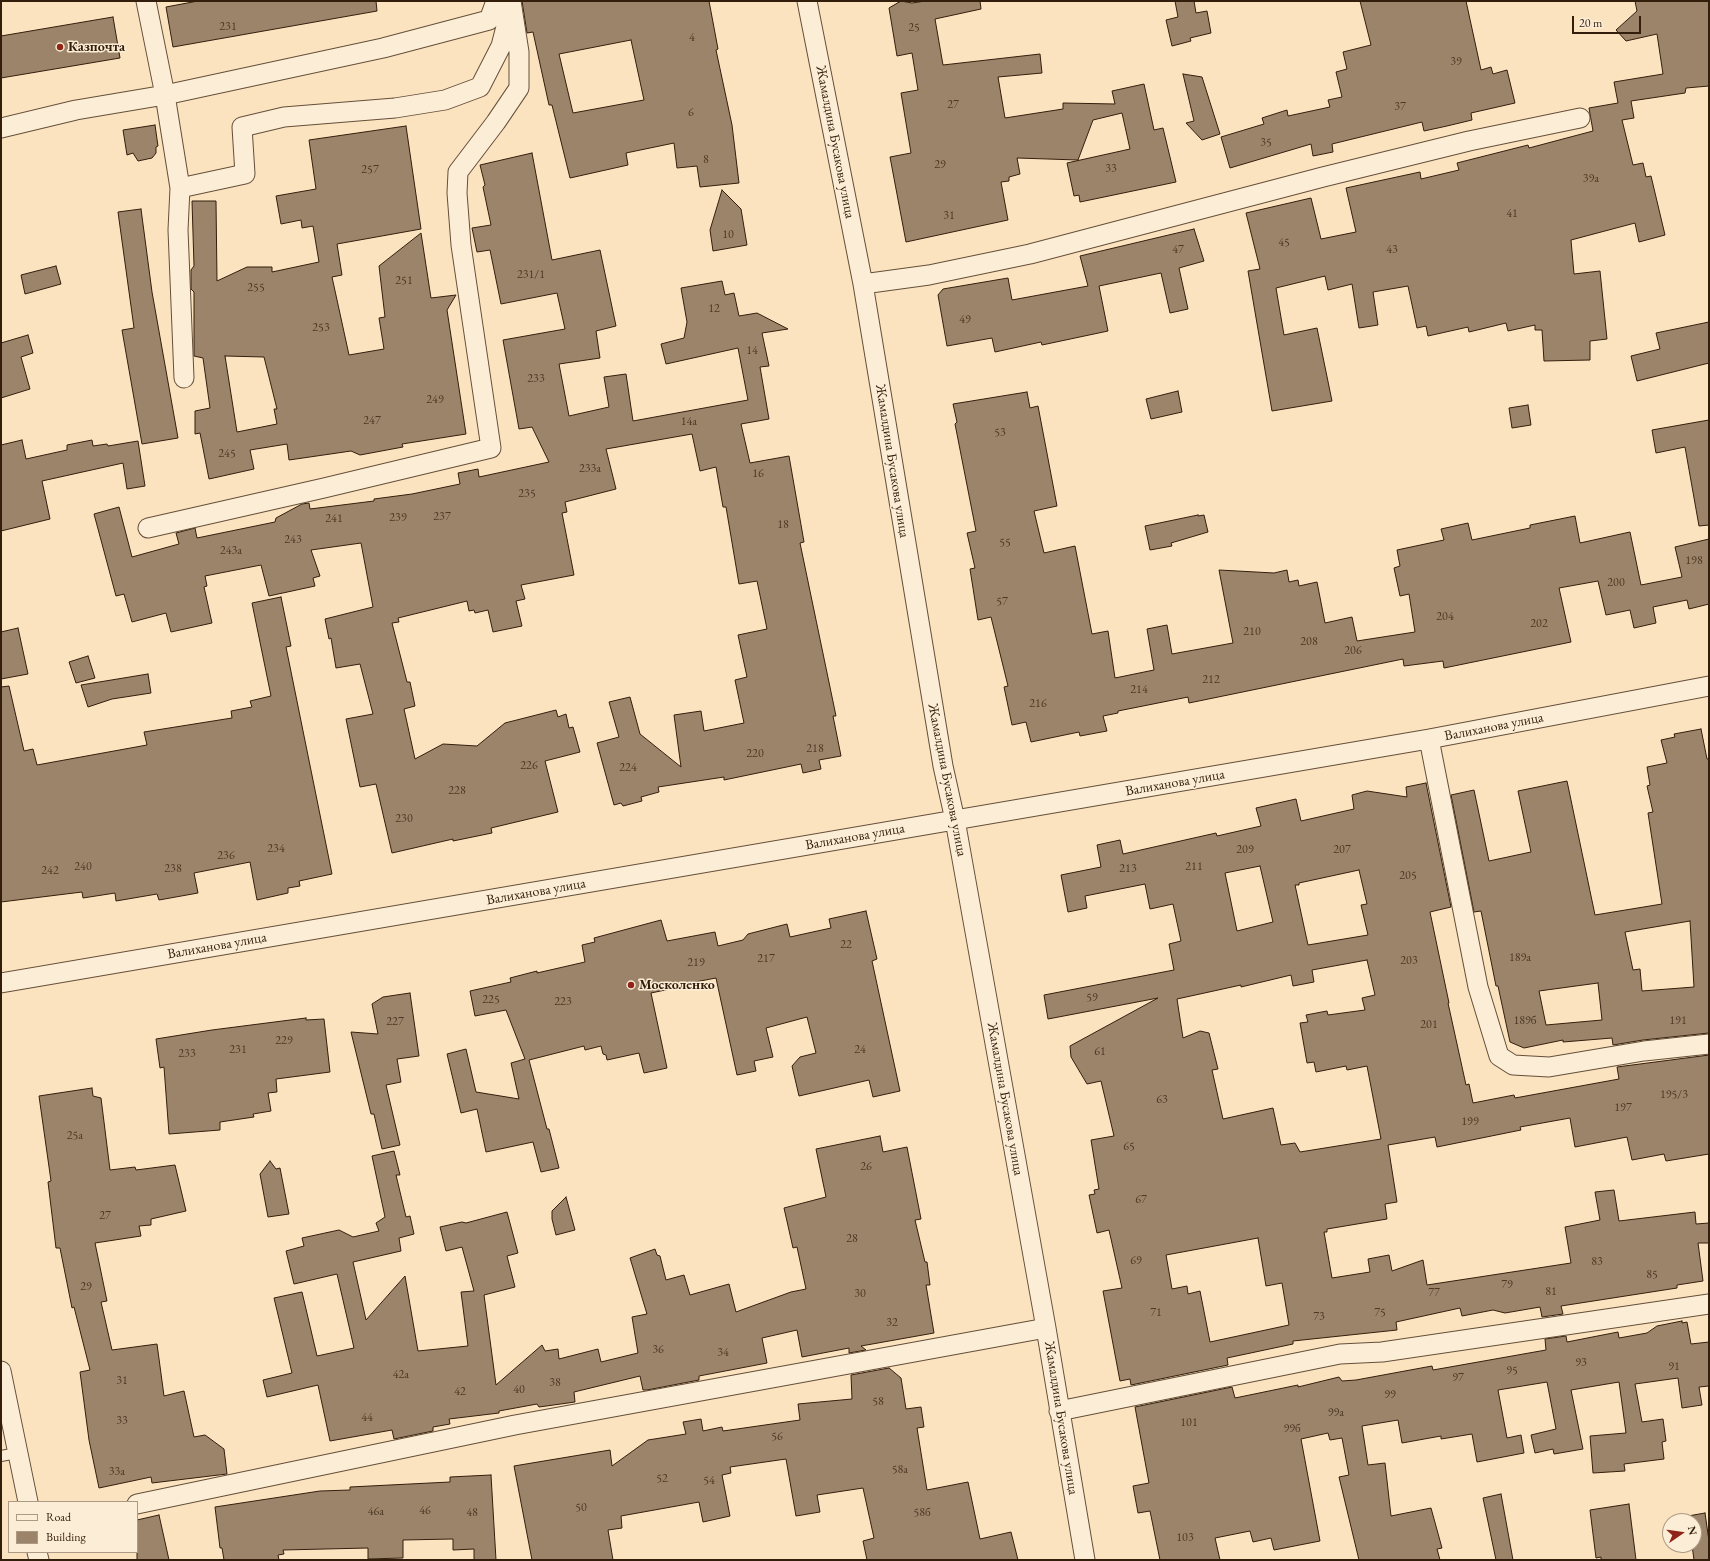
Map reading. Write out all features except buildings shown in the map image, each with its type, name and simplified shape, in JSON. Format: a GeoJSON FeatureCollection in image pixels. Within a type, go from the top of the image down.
{"type":"FeatureCollection","features":[{"type":"Feature","properties":{"kind":"street"},"geometry":{"type":"LineString","coordinates":[[146,1],[165,95],[180,188],[178,230],[184,378]]}},
{"type":"Feature","properties":{"kind":"street","name":"Жамалдина Бусакова улица"},"geometry":{"type":"LineString","coordinates":[[807,1],[862,284],[942,766],[956,820],[1046,1328],[1085,1560]]}},
{"type":"Feature","properties":{"kind":"street"},"geometry":{"type":"LineString","coordinates":[[1,128],[76,110],[165,95],[384,48],[490,20],[506,2]]}},
{"type":"Feature","properties":{"kind":"street"},"geometry":{"type":"LineString","coordinates":[[180,188],[245,174],[242,127],[284,117],[395,108],[444,100],[480,87],[501,46],[506,2]]}},
{"type":"Feature","properties":{"kind":"street"},"geometry":{"type":"LineString","coordinates":[[148,528],[491,448],[461,245],[458,172],[496,122],[519,88],[519,52],[506,2]]}},
{"type":"Feature","properties":{"kind":"street"},"geometry":{"type":"LineString","coordinates":[[862,284],[929,275],[1030,254],[1323,177],[1469,141],[1580,118]]}},
{"type":"Feature","properties":{"kind":"street","name":"Валиханова улица"},"geometry":{"type":"LineString","coordinates":[[1,983],[1429,739],[1709,686]]}},
{"type":"Feature","properties":{"kind":"street"},"geometry":{"type":"LineString","coordinates":[[1429,739],[1478,987],[1500,1056],[1513,1065],[1549,1067],[1644,1051],[1709,1044]]}},
{"type":"Feature","properties":{"kind":"street"},"geometry":{"type":"LineString","coordinates":[[1059,1411],[1340,1354],[1382,1352],[1709,1304]]}},
{"type":"Feature","properties":{"kind":"street"},"geometry":{"type":"LineString","coordinates":[[138,1504],[515,1425],[1046,1328]]}},
{"type":"Feature","properties":{"kind":"street"},"geometry":{"type":"LineString","coordinates":[[1,1371],[9,1455],[28,1501]]}},
{"type":"Feature","properties":{"kind":"place","name":"Казпочта"},"geometry":{"type":"Point","coordinates":[60,47]}},
{"type":"Feature","properties":{"kind":"place","name":"Москоленко"},"geometry":{"type":"Point","coordinates":[631,985]}}]}
